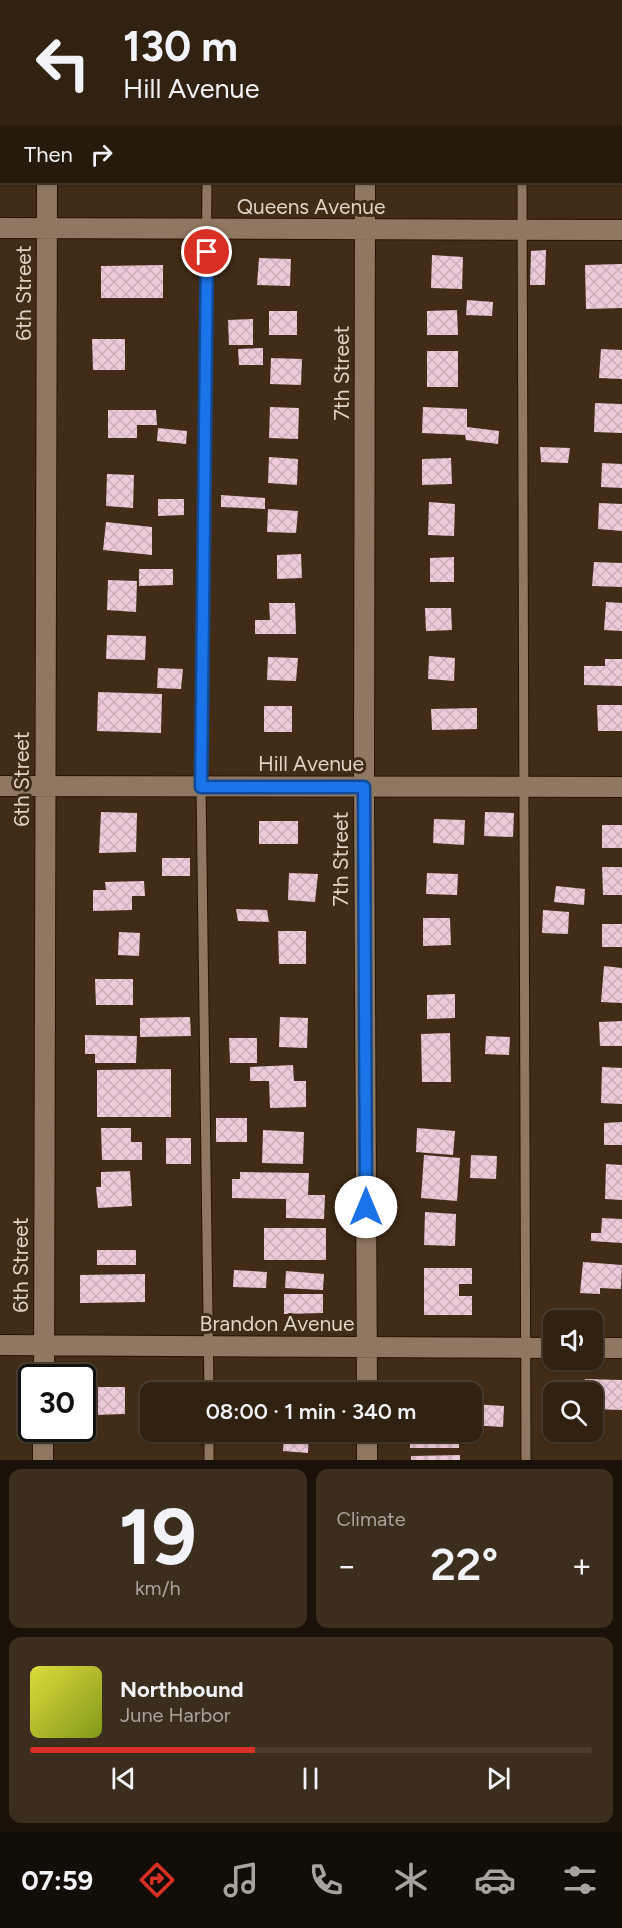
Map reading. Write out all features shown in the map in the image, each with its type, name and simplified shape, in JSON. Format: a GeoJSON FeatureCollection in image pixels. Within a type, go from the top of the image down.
{"type":"FeatureCollection","features":[{"type":"Feature","properties":{"kind":"street","name":"6th Street"},"geometry":{"type":"LineString","coordinates":[[44,1364],[47,183]]}},
{"type":"Feature","properties":{"kind":"street","name":"7th Street"},"geometry":{"type":"LineString","coordinates":[[365,183],[364,787],[367,1382]]}},
{"type":"Feature","properties":{"kind":"street","name":"Queens Avenue"},"geometry":{"type":"LineString","coordinates":[[0,228],[622,230]]}},
{"type":"Feature","properties":{"kind":"street","name":"Hill Avenue"},"geometry":{"type":"LineString","coordinates":[[0,786],[622,787]]}},
{"type":"Feature","properties":{"kind":"street","name":"Brandon Avenue"},"geometry":{"type":"LineString","coordinates":[[0,1345],[543,1348]]}},
{"type":"Feature","properties":{"kind":"street"},"geometry":{"type":"LineString","coordinates":[[603,1348],[622,1348]]}},
{"type":"Feature","properties":{"kind":"street"},"geometry":{"type":"LineString","coordinates":[[43,1442],[43,1460]]}},
{"type":"Feature","properties":{"kind":"street"},"geometry":{"type":"LineString","coordinates":[[367,1442],[367,1460]]}},
{"type":"Feature","properties":{"kind":"lane"},"geometry":{"type":"LineString","coordinates":[[207,183],[201,787],[209,1382]]}},
{"type":"Feature","properties":{"kind":"lane"},"geometry":{"type":"LineString","coordinates":[[522,183],[525,1460]]}},
{"type":"Feature","properties":{"kind":"lane"},"geometry":{"type":"LineString","coordinates":[[209,1442],[209,1460]]}},
{"type":"Feature","properties":{"kind":"building"},"geometry":{"type":"Polygon","coordinates":[[[546,250],[545,285],[530,285],[531,251],[546,250]]]}},
{"type":"Feature","properties":{"kind":"building"},"geometry":{"type":"Polygon","coordinates":[[[432,255],[463,257],[462,289],[431,288],[432,255]]]}},
{"type":"Feature","properties":{"kind":"building"},"geometry":{"type":"Polygon","coordinates":[[[259,258],[291,259],[290,286],[257,285],[259,258]]]}},
{"type":"Feature","properties":{"kind":"building"},"geometry":{"type":"Polygon","coordinates":[[[622,264],[622,308],[586,309],[585,265],[622,264]]]}},
{"type":"Feature","properties":{"kind":"building"},"geometry":{"type":"Polygon","coordinates":[[[163,265],[163,298],[101,298],[101,266],[163,265]]]}},
{"type":"Feature","properties":{"kind":"building"},"geometry":{"type":"Polygon","coordinates":[[[467,300],[493,302],[492,316],[466,315],[467,300]]]}},
{"type":"Feature","properties":{"kind":"building"},"geometry":{"type":"Polygon","coordinates":[[[457,310],[458,335],[427,335],[427,311],[457,310]]]}},
{"type":"Feature","properties":{"kind":"building"},"geometry":{"type":"Polygon","coordinates":[[[269,311],[297,311],[297,335],[269,335],[269,311]]]}},
{"type":"Feature","properties":{"kind":"building"},"geometry":{"type":"Polygon","coordinates":[[[253,319],[253,345],[229,345],[228,320],[253,319]]]}},
{"type":"Feature","properties":{"kind":"building"},"geometry":{"type":"Polygon","coordinates":[[[92,339],[125,339],[125,370],[93,370],[92,339]]]}},
{"type":"Feature","properties":{"kind":"building"},"geometry":{"type":"Polygon","coordinates":[[[263,348],[263,365],[239,365],[238,349],[263,348]]]}},
{"type":"Feature","properties":{"kind":"building"},"geometry":{"type":"Polygon","coordinates":[[[601,349],[622,350],[622,379],[599,378],[601,349]]]}},
{"type":"Feature","properties":{"kind":"building"},"geometry":{"type":"Polygon","coordinates":[[[427,351],[458,351],[458,387],[427,387],[427,351]]]}},
{"type":"Feature","properties":{"kind":"building"},"geometry":{"type":"Polygon","coordinates":[[[271,358],[302,359],[301,385],[270,384],[271,358]]]}},
{"type":"Feature","properties":{"kind":"building"},"geometry":{"type":"Polygon","coordinates":[[[595,403],[622,404],[622,433],[594,432],[595,403]]]}},
{"type":"Feature","properties":{"kind":"building"},"geometry":{"type":"Polygon","coordinates":[[[270,407],[299,408],[298,439],[269,438],[270,407]]]}},
{"type":"Feature","properties":{"kind":"building"},"geometry":{"type":"Polygon","coordinates":[[[423,407],[467,409],[467,427],[499,431],[498,444],[466,440],[465,435],[422,433],[423,407]]]}},
{"type":"Feature","properties":{"kind":"building"},"geometry":{"type":"Polygon","coordinates":[[[108,410],[156,410],[157,425],[137,425],[137,438],[108,438],[108,410]]]}},
{"type":"Feature","properties":{"kind":"building"},"geometry":{"type":"Polygon","coordinates":[[[158,428],[187,431],[186,444],[157,441],[158,428]]]}},
{"type":"Feature","properties":{"kind":"building"},"geometry":{"type":"Polygon","coordinates":[[[540,447],[570,448],[568,463],[541,462],[540,447]]]}},
{"type":"Feature","properties":{"kind":"building"},"geometry":{"type":"Polygon","coordinates":[[[269,457],[298,459],[297,485],[268,483],[269,457]]]}},
{"type":"Feature","properties":{"kind":"building"},"geometry":{"type":"Polygon","coordinates":[[[451,458],[452,484],[422,485],[422,459],[451,458]]]}},
{"type":"Feature","properties":{"kind":"building"},"geometry":{"type":"Polygon","coordinates":[[[602,463],[622,464],[622,488],[601,487],[602,463]]]}},
{"type":"Feature","properties":{"kind":"building"},"geometry":{"type":"Polygon","coordinates":[[[107,474],[134,475],[133,508],[106,506],[107,474]]]}},
{"type":"Feature","properties":{"kind":"building"},"geometry":{"type":"Polygon","coordinates":[[[221,495],[265,498],[265,509],[221,507],[221,495]]]}},
{"type":"Feature","properties":{"kind":"building"},"geometry":{"type":"Polygon","coordinates":[[[158,499],[184,499],[184,515],[158,516],[158,499]]]}},
{"type":"Feature","properties":{"kind":"building"},"geometry":{"type":"Polygon","coordinates":[[[429,502],[455,504],[454,536],[428,535],[429,502]]]}},
{"type":"Feature","properties":{"kind":"building"},"geometry":{"type":"Polygon","coordinates":[[[599,503],[622,504],[622,531],[598,529],[599,503]]]}},
{"type":"Feature","properties":{"kind":"building"},"geometry":{"type":"Polygon","coordinates":[[[268,509],[298,511],[296,533],[267,532],[268,509]]]}},
{"type":"Feature","properties":{"kind":"building"},"geometry":{"type":"Polygon","coordinates":[[[106,522],[152,527],[152,555],[103,550],[106,522]]]}},
{"type":"Feature","properties":{"kind":"building"},"geometry":{"type":"Polygon","coordinates":[[[301,554],[302,578],[277,579],[277,555],[301,554]]]}},
{"type":"Feature","properties":{"kind":"building"},"geometry":{"type":"Polygon","coordinates":[[[454,557],[454,582],[430,582],[430,558],[454,557]]]}},
{"type":"Feature","properties":{"kind":"building"},"geometry":{"type":"Polygon","coordinates":[[[594,562],[622,563],[622,587],[592,586],[594,562]]]}},
{"type":"Feature","properties":{"kind":"building"},"geometry":{"type":"Polygon","coordinates":[[[139,569],[173,569],[173,585],[139,586],[139,569]]]}},
{"type":"Feature","properties":{"kind":"building"},"geometry":{"type":"Polygon","coordinates":[[[108,580],[137,581],[136,612],[107,610],[108,580]]]}},
{"type":"Feature","properties":{"kind":"building"},"geometry":{"type":"Polygon","coordinates":[[[606,602],[622,603],[622,631],[604,630],[606,602]]]}},
{"type":"Feature","properties":{"kind":"building"},"geometry":{"type":"Polygon","coordinates":[[[269,603],[295,603],[296,634],[255,634],[255,620],[270,620],[269,603]]]}},
{"type":"Feature","properties":{"kind":"building"},"geometry":{"type":"Polygon","coordinates":[[[425,608],[451,608],[452,630],[426,631],[425,608]]]}},
{"type":"Feature","properties":{"kind":"building"},"geometry":{"type":"Polygon","coordinates":[[[107,635],[146,636],[145,660],[106,659],[107,635]]]}},
{"type":"Feature","properties":{"kind":"building"},"geometry":{"type":"Polygon","coordinates":[[[429,656],[455,658],[454,681],[428,679],[429,656]]]}},
{"type":"Feature","properties":{"kind":"building"},"geometry":{"type":"Polygon","coordinates":[[[268,657],[298,658],[296,681],[267,680],[268,657]]]}},
{"type":"Feature","properties":{"kind":"building"},"geometry":{"type":"Polygon","coordinates":[[[605,659],[622,659],[622,686],[584,685],[584,666],[605,666],[605,659]]]}},
{"type":"Feature","properties":{"kind":"building"},"geometry":{"type":"Polygon","coordinates":[[[158,668],[183,669],[181,689],[157,688],[158,668]]]}},
{"type":"Feature","properties":{"kind":"building"},"geometry":{"type":"Polygon","coordinates":[[[98,692],[162,694],[161,733],[97,731],[98,692]]]}},
{"type":"Feature","properties":{"kind":"building"},"geometry":{"type":"Polygon","coordinates":[[[597,705],[622,705],[622,731],[598,731],[597,705]]]}},
{"type":"Feature","properties":{"kind":"building"},"geometry":{"type":"Polygon","coordinates":[[[264,706],[292,706],[292,732],[264,732],[264,706]]]}},
{"type":"Feature","properties":{"kind":"building"},"geometry":{"type":"Polygon","coordinates":[[[477,708],[477,729],[432,730],[431,709],[477,708]]]}},
{"type":"Feature","properties":{"kind":"building"},"geometry":{"type":"Polygon","coordinates":[[[101,812],[137,813],[136,852],[99,853],[101,812]]]}},
{"type":"Feature","properties":{"kind":"building"},"geometry":{"type":"Polygon","coordinates":[[[485,812],[514,813],[513,837],[484,836],[485,812]]]}},
{"type":"Feature","properties":{"kind":"building"},"geometry":{"type":"Polygon","coordinates":[[[434,819],[465,820],[464,845],[433,843],[434,819]]]}},
{"type":"Feature","properties":{"kind":"building"},"geometry":{"type":"Polygon","coordinates":[[[259,821],[298,821],[298,844],[259,844],[259,821]]]}},
{"type":"Feature","properties":{"kind":"building"},"geometry":{"type":"Polygon","coordinates":[[[602,825],[622,825],[622,848],[602,848],[602,825]]]}},
{"type":"Feature","properties":{"kind":"building"},"geometry":{"type":"Polygon","coordinates":[[[162,858],[190,858],[190,876],[162,876],[162,858]]]}},
{"type":"Feature","properties":{"kind":"building"},"geometry":{"type":"Polygon","coordinates":[[[602,867],[622,867],[622,895],[603,895],[602,867]]]}},
{"type":"Feature","properties":{"kind":"building"},"geometry":{"type":"Polygon","coordinates":[[[289,873],[318,874],[315,902],[288,900],[289,873]]]}},
{"type":"Feature","properties":{"kind":"building"},"geometry":{"type":"Polygon","coordinates":[[[427,873],[458,874],[457,895],[426,894],[427,873]]]}},
{"type":"Feature","properties":{"kind":"building"},"geometry":{"type":"Polygon","coordinates":[[[144,881],[145,896],[132,896],[132,910],[93,911],[93,890],[106,890],[105,882],[144,881]]]}},
{"type":"Feature","properties":{"kind":"building"},"geometry":{"type":"Polygon","coordinates":[[[556,886],[585,889],[584,905],[554,902],[556,886]]]}},
{"type":"Feature","properties":{"kind":"building"},"geometry":{"type":"Polygon","coordinates":[[[236,909],[267,910],[269,922],[238,921],[236,909]]]}},
{"type":"Feature","properties":{"kind":"building"},"geometry":{"type":"Polygon","coordinates":[[[543,910],[569,912],[568,934],[542,933],[543,910]]]}},
{"type":"Feature","properties":{"kind":"building"},"geometry":{"type":"Polygon","coordinates":[[[423,918],[450,918],[451,945],[423,946],[423,918]]]}},
{"type":"Feature","properties":{"kind":"building"},"geometry":{"type":"Polygon","coordinates":[[[602,924],[622,924],[622,947],[602,947],[602,924]]]}},
{"type":"Feature","properties":{"kind":"building"},"geometry":{"type":"Polygon","coordinates":[[[278,931],[306,931],[306,964],[279,964],[278,931]]]}},
{"type":"Feature","properties":{"kind":"building"},"geometry":{"type":"Polygon","coordinates":[[[119,932],[140,933],[139,956],[118,955],[119,932]]]}},
{"type":"Feature","properties":{"kind":"building"},"geometry":{"type":"Polygon","coordinates":[[[604,966],[622,968],[622,1003],[601,1002],[604,966]]]}},
{"type":"Feature","properties":{"kind":"building"},"geometry":{"type":"Polygon","coordinates":[[[95,979],[133,979],[133,1005],[96,1005],[95,979]]]}},
{"type":"Feature","properties":{"kind":"building"},"geometry":{"type":"Polygon","coordinates":[[[455,994],[455,1018],[427,1019],[427,995],[455,994]]]}},
{"type":"Feature","properties":{"kind":"building"},"geometry":{"type":"Polygon","coordinates":[[[190,1017],[191,1036],[140,1037],[140,1018],[190,1017]]]}},
{"type":"Feature","properties":{"kind":"building"},"geometry":{"type":"Polygon","coordinates":[[[280,1017],[308,1018],[307,1048],[279,1047],[280,1017]]]}},
{"type":"Feature","properties":{"kind":"building"},"geometry":{"type":"Polygon","coordinates":[[[622,1021],[622,1046],[600,1046],[599,1022],[622,1021]]]}},
{"type":"Feature","properties":{"kind":"building"},"geometry":{"type":"Polygon","coordinates":[[[450,1033],[451,1082],[422,1082],[421,1034],[450,1033]]]}},
{"type":"Feature","properties":{"kind":"building"},"geometry":{"type":"Polygon","coordinates":[[[85,1035],[137,1036],[136,1063],[95,1063],[95,1054],[85,1054],[85,1035]]]}},
{"type":"Feature","properties":{"kind":"building"},"geometry":{"type":"Polygon","coordinates":[[[486,1036],[510,1037],[509,1055],[485,1054],[486,1036]]]}},
{"type":"Feature","properties":{"kind":"building"},"geometry":{"type":"Polygon","coordinates":[[[229,1038],[257,1038],[257,1063],[230,1063],[229,1038]]]}},
{"type":"Feature","properties":{"kind":"building"},"geometry":{"type":"Polygon","coordinates":[[[293,1065],[294,1081],[306,1081],[306,1107],[270,1108],[269,1081],[250,1081],[250,1067],[293,1065]]]}},
{"type":"Feature","properties":{"kind":"building"},"geometry":{"type":"Polygon","coordinates":[[[602,1067],[622,1068],[622,1104],[601,1103],[602,1067]]]}},
{"type":"Feature","properties":{"kind":"building"},"geometry":{"type":"Polygon","coordinates":[[[171,1069],[171,1117],[97,1117],[97,1070],[171,1069]]]}},
{"type":"Feature","properties":{"kind":"building"},"geometry":{"type":"Polygon","coordinates":[[[216,1118],[247,1118],[247,1142],[216,1142],[216,1118]]]}},
{"type":"Feature","properties":{"kind":"building"},"geometry":{"type":"Polygon","coordinates":[[[622,1122],[622,1145],[604,1145],[604,1123],[622,1122]]]}},
{"type":"Feature","properties":{"kind":"building"},"geometry":{"type":"Polygon","coordinates":[[[101,1128],[131,1128],[131,1142],[142,1142],[142,1160],[102,1160],[101,1128]]]}},
{"type":"Feature","properties":{"kind":"building"},"geometry":{"type":"Polygon","coordinates":[[[417,1128],[455,1131],[453,1155],[416,1152],[417,1128]]]}},
{"type":"Feature","properties":{"kind":"building"},"geometry":{"type":"Polygon","coordinates":[[[263,1130],[304,1132],[303,1164],[262,1163],[263,1130]]]}},
{"type":"Feature","properties":{"kind":"building"},"geometry":{"type":"Polygon","coordinates":[[[166,1138],[191,1138],[191,1164],[166,1164],[166,1138]]]}},
{"type":"Feature","properties":{"kind":"building"},"geometry":{"type":"Polygon","coordinates":[[[424,1155],[460,1158],[457,1201],[421,1198],[424,1155]]]}},
{"type":"Feature","properties":{"kind":"building"},"geometry":{"type":"Polygon","coordinates":[[[471,1155],[497,1156],[496,1179],[470,1178],[471,1155]]]}},
{"type":"Feature","properties":{"kind":"building"},"geometry":{"type":"Polygon","coordinates":[[[606,1164],[622,1165],[622,1200],[605,1199],[606,1164]]]}},
{"type":"Feature","properties":{"kind":"building"},"geometry":{"type":"Polygon","coordinates":[[[130,1171],[132,1206],[98,1208],[96,1187],[101,1187],[101,1172],[130,1171]]]}},
{"type":"Feature","properties":{"kind":"building"},"geometry":{"type":"Polygon","coordinates":[[[240,1172],[309,1173],[308,1195],[325,1195],[324,1219],[286,1218],[286,1199],[232,1198],[232,1179],[240,1179],[240,1172]]]}},
{"type":"Feature","properties":{"kind":"building"},"geometry":{"type":"Polygon","coordinates":[[[425,1212],[456,1214],[455,1246],[424,1245],[425,1212]]]}},
{"type":"Feature","properties":{"kind":"building"},"geometry":{"type":"Polygon","coordinates":[[[602,1218],[622,1219],[622,1243],[591,1241],[591,1233],[601,1233],[602,1218]]]}},
{"type":"Feature","properties":{"kind":"building"},"geometry":{"type":"Polygon","coordinates":[[[264,1228],[326,1228],[326,1260],[264,1260],[264,1228]]]}},
{"type":"Feature","properties":{"kind":"building"},"geometry":{"type":"Polygon","coordinates":[[[97,1250],[136,1250],[136,1265],[97,1265],[97,1250]]]}},
{"type":"Feature","properties":{"kind":"building"},"geometry":{"type":"Polygon","coordinates":[[[583,1262],[622,1265],[621,1289],[600,1288],[600,1294],[580,1293],[583,1262]]]}},
{"type":"Feature","properties":{"kind":"building"},"geometry":{"type":"Polygon","coordinates":[[[424,1268],[472,1268],[472,1284],[459,1284],[459,1296],[472,1296],[472,1315],[424,1315],[424,1268]]]}},
{"type":"Feature","properties":{"kind":"building"},"geometry":{"type":"Polygon","coordinates":[[[234,1270],[267,1272],[266,1288],[233,1287],[234,1270]]]}},
{"type":"Feature","properties":{"kind":"building"},"geometry":{"type":"Polygon","coordinates":[[[286,1271],[324,1274],[323,1290],[285,1288],[286,1271]]]}},
{"type":"Feature","properties":{"kind":"building"},"geometry":{"type":"Polygon","coordinates":[[[145,1274],[145,1302],[80,1303],[80,1275],[145,1274]]]}},
{"type":"Feature","properties":{"kind":"building"},"geometry":{"type":"Polygon","coordinates":[[[284,1294],[323,1294],[323,1313],[284,1314],[284,1294]]]}},
{"type":"Feature","properties":{"kind":"building"},"geometry":{"type":"Polygon","coordinates":[[[585,1379],[622,1380],[622,1410],[603,1409],[603,1382],[585,1382],[585,1379]]]}},
{"type":"Feature","properties":{"kind":"building"},"geometry":{"type":"Polygon","coordinates":[[[96,1387],[125,1387],[125,1414],[96,1415],[96,1387]]]}},
{"type":"Feature","properties":{"kind":"building"},"geometry":{"type":"Polygon","coordinates":[[[482,1405],[504,1406],[503,1427],[482,1426],[482,1405]]]}},
{"type":"Feature","properties":{"kind":"building"},"geometry":{"type":"Polygon","coordinates":[[[283,1442],[308,1442],[308,1453],[283,1451],[283,1442]]]}},
{"type":"Feature","properties":{"kind":"building"},"geometry":{"type":"Polygon","coordinates":[[[410,1442],[459,1442],[459,1448],[410,1448],[410,1442]]]}},
{"type":"Feature","properties":{"kind":"building"},"geometry":{"type":"Polygon","coordinates":[[[460,1455],[460,1460],[411,1460],[411,1456],[460,1455]]]}},
{"type":"Feature","properties":{"kind":"route"},"geometry":{"type":"LineString","coordinates":[[207,252],[201,787],[364,787],[366,1207]]}}]}
